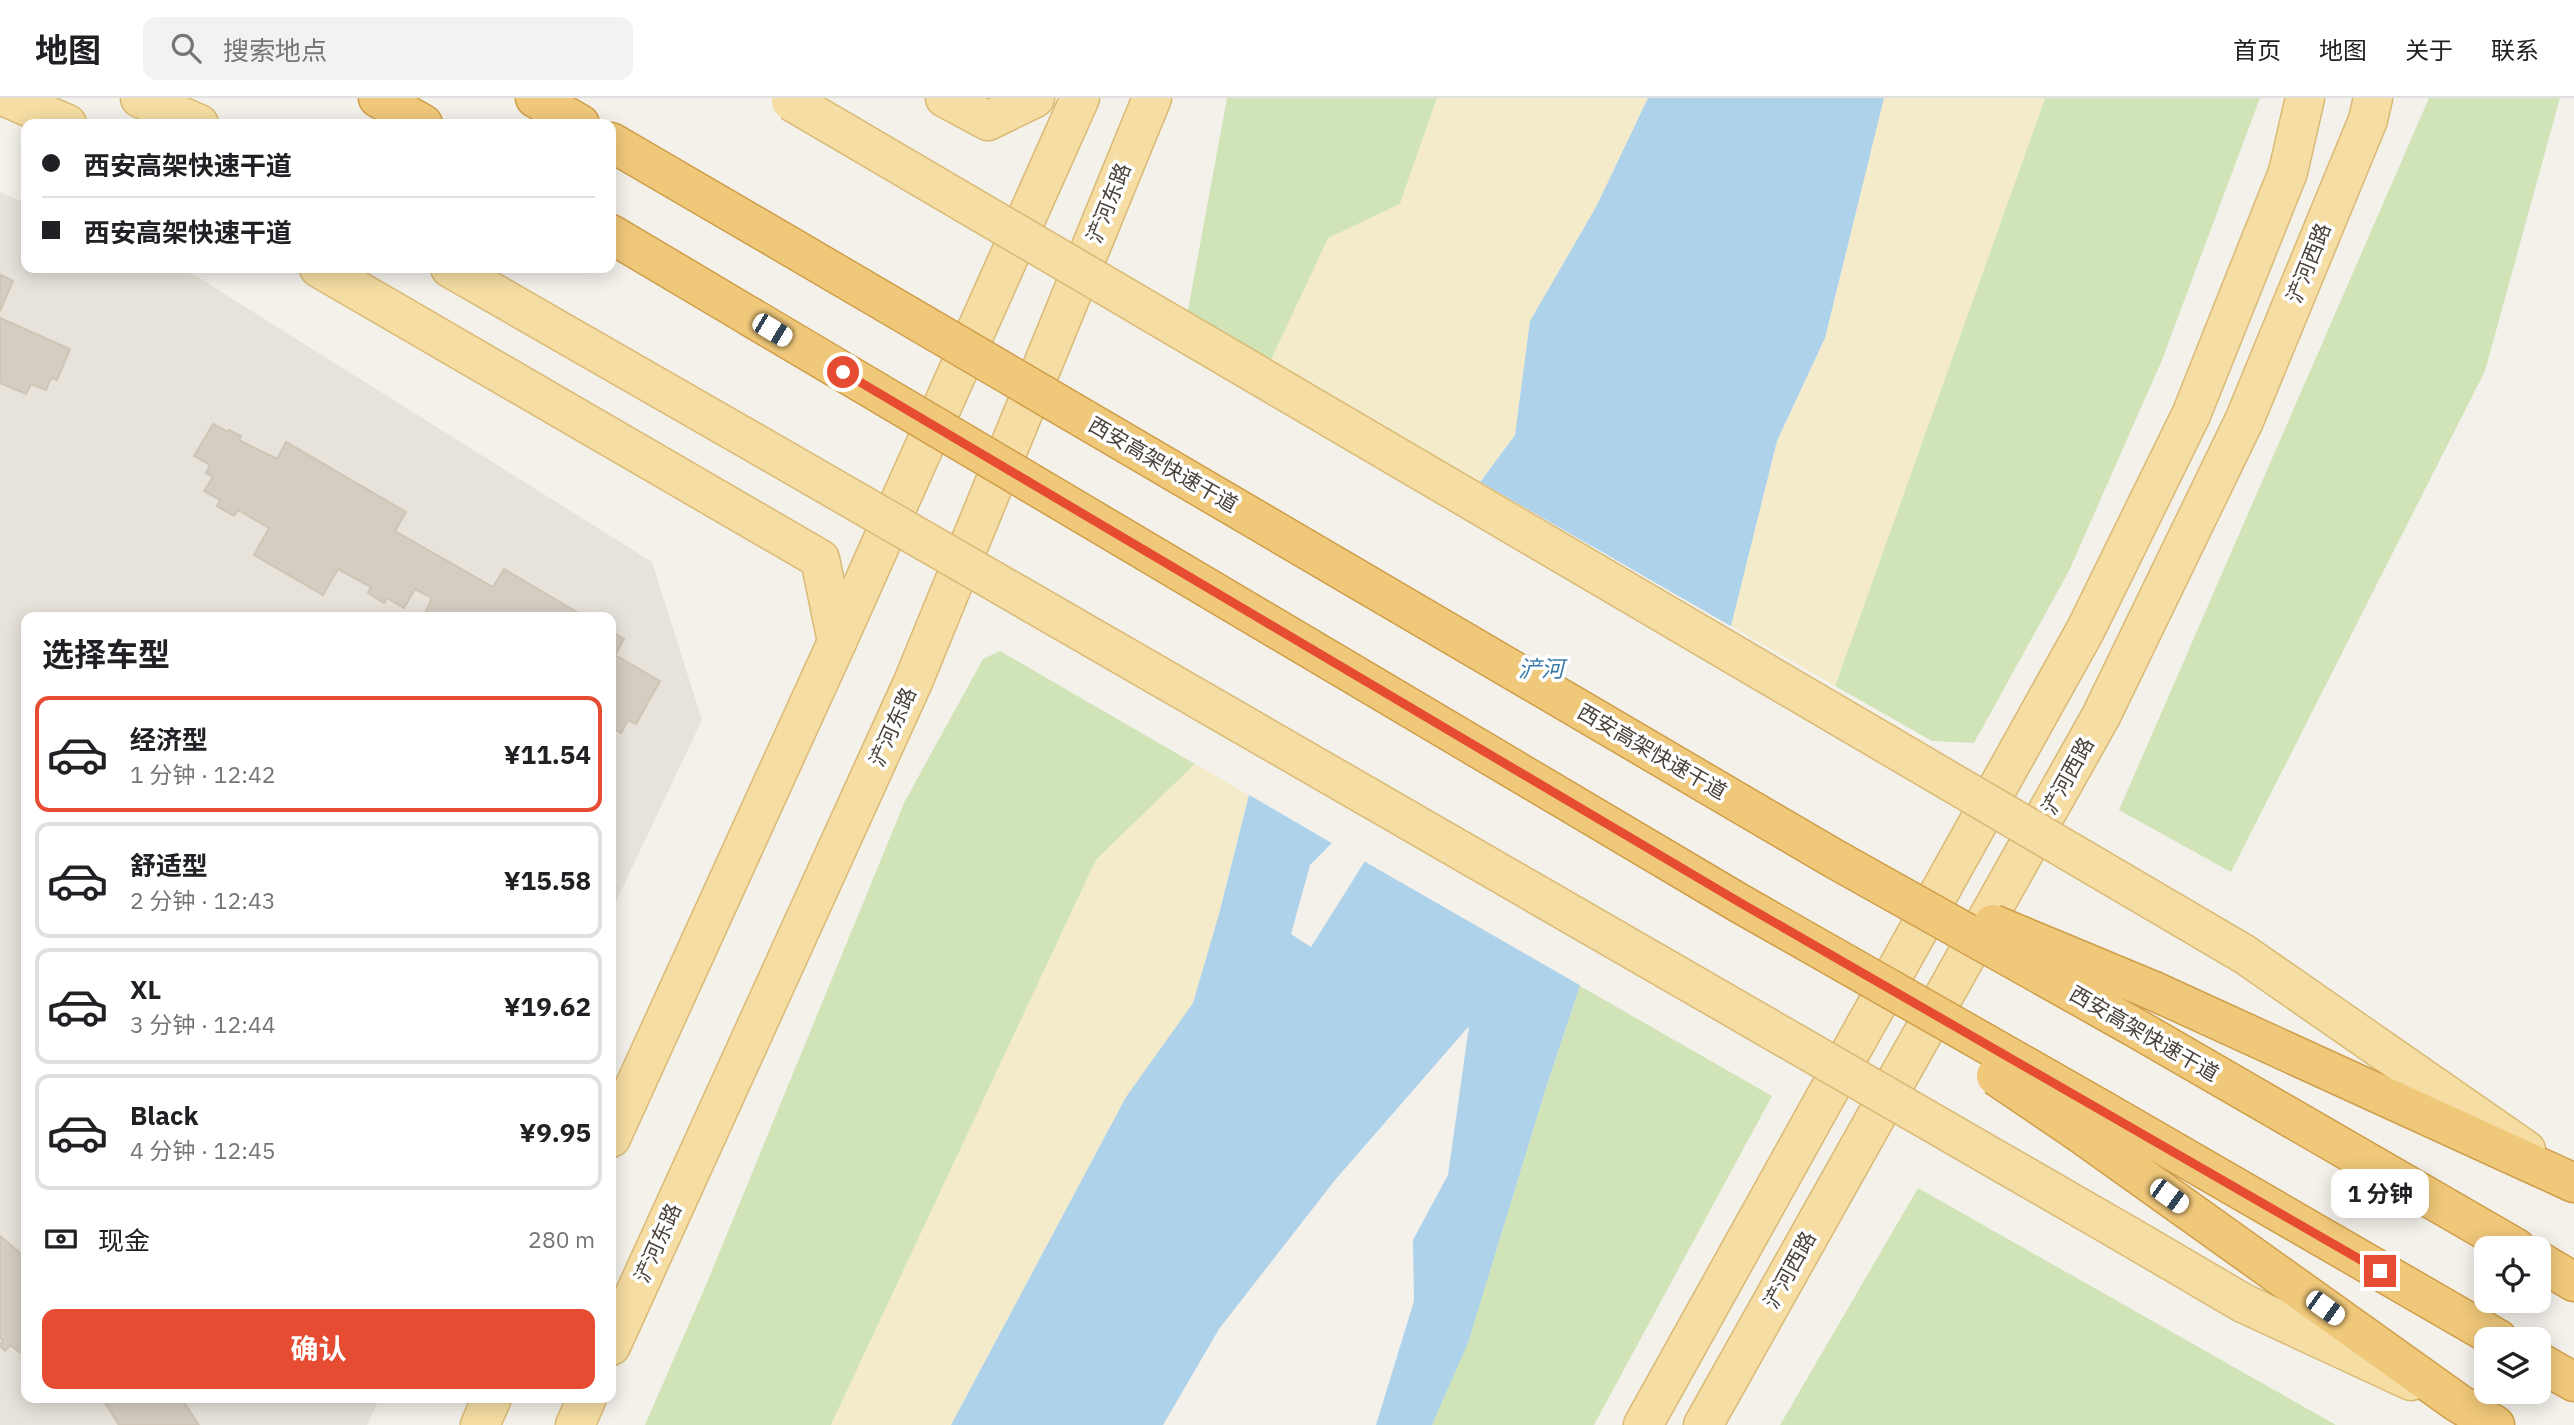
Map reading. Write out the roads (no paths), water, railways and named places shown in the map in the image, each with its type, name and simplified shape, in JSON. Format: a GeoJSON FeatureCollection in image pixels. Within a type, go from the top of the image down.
{"type":"FeatureCollection","features":[{"type":"Feature","properties":{"kind":"highway"},"geometry":{"type":"LineString","coordinates":[[378,98],[414,119]]}},
{"type":"Feature","properties":{"kind":"highway"},"geometry":{"type":"LineString","coordinates":[[534,98],[571,119]]}},
{"type":"Feature","properties":{"kind":"highway","name":"西安高架快速干道"},"geometry":{"type":"LineString","coordinates":[[616,145],[1832,858],[2134,1027],[2496,1236]]}},
{"type":"Feature","properties":{"kind":"highway"},"geometry":{"type":"LineString","coordinates":[[616,237],[1739,902],[2089,1120],[2477,1327]]}},
{"type":"Feature","properties":{"kind":"highway"},"geometry":{"type":"LineString","coordinates":[[1832,858],[2154,991],[2569,1180]]}},
{"type":"Feature","properties":{"kind":"highway"},"geometry":{"type":"LineString","coordinates":[[2089,1120],[2458,1403],[2495,1425]]}},
{"type":"Feature","properties":{"kind":"highway"},"geometry":{"type":"LineString","coordinates":[[2551,1268],[2574,1282]]}},
{"type":"Feature","properties":{"kind":"highway"},"geometry":{"type":"LineString","coordinates":[[2551,1369],[2574,1382]]}},
{"type":"Feature","properties":{"kind":"main road"},"geometry":{"type":"LineString","coordinates":[[8,98],[56,119]]}},
{"type":"Feature","properties":{"kind":"main road"},"geometry":{"type":"LineString","coordinates":[[140,98],[187,119]]}},
{"type":"Feature","properties":{"kind":"main road"},"geometry":{"type":"LineString","coordinates":[[945,98],[988,121],[1035,98]]}},
{"type":"Feature","properties":{"kind":"main road"},"geometry":{"type":"LineString","coordinates":[[616,1127],[1080,98]]}},
{"type":"Feature","properties":{"kind":"main road","name":"浐河东路"},"geometry":{"type":"LineString","coordinates":[[616,1335],[913,682],[1152,98]]}},
{"type":"Feature","properties":{"kind":"main road"},"geometry":{"type":"LineString","coordinates":[[1643,1425],[2086,629],[2137,529],[2191,415],[2241,295],[2288,172],[2305,98]]}},
{"type":"Feature","properties":{"kind":"main road","name":"浐河西路"},"geometry":{"type":"LineString","coordinates":[[1703,1425],[2101,716],[2244,421],[2368,120],[2373,98]]}},
{"type":"Feature","properties":{"kind":"main road"},"geometry":{"type":"LineString","coordinates":[[789,99],[2244,954],[2569,1180]]}},
{"type":"Feature","properties":{"kind":"main road"},"geometry":{"type":"LineString","coordinates":[[327,273],[820,559],[836,642]]}},
{"type":"Feature","properties":{"kind":"main road"},"geometry":{"type":"LineString","coordinates":[[459,273],[2243,1303],[2458,1403]]}},
{"type":"Feature","properties":{"kind":"main road"},"geometry":{"type":"LineString","coordinates":[[480,1425],[490,1403]]}},
{"type":"Feature","properties":{"kind":"main road"},"geometry":{"type":"LineString","coordinates":[[575,1425],[585,1403]]}},
{"type":"Feature","properties":{"kind":"water","name":"浐河"},"geometry":{"type":"Polygon","coordinates":[[[1648,98],[1884,98],[1825,338],[1777,441],[1709,705],[1610,906],[1545,1091],[1468,1343],[1432,1425],[1376,1425],[1414,1301],[1413,1240],[1448,1175],[1469,1026],[1335,1180],[1219,1329],[1163,1425],[951,1425],[1126,1097],[1193,1003],[1249,795],[1515,435],[1530,321],[1596,207],[1648,98]],[[1401,774],[1310,865],[1291,934],[1311,947],[1414,783],[1401,774]]]}}]}
